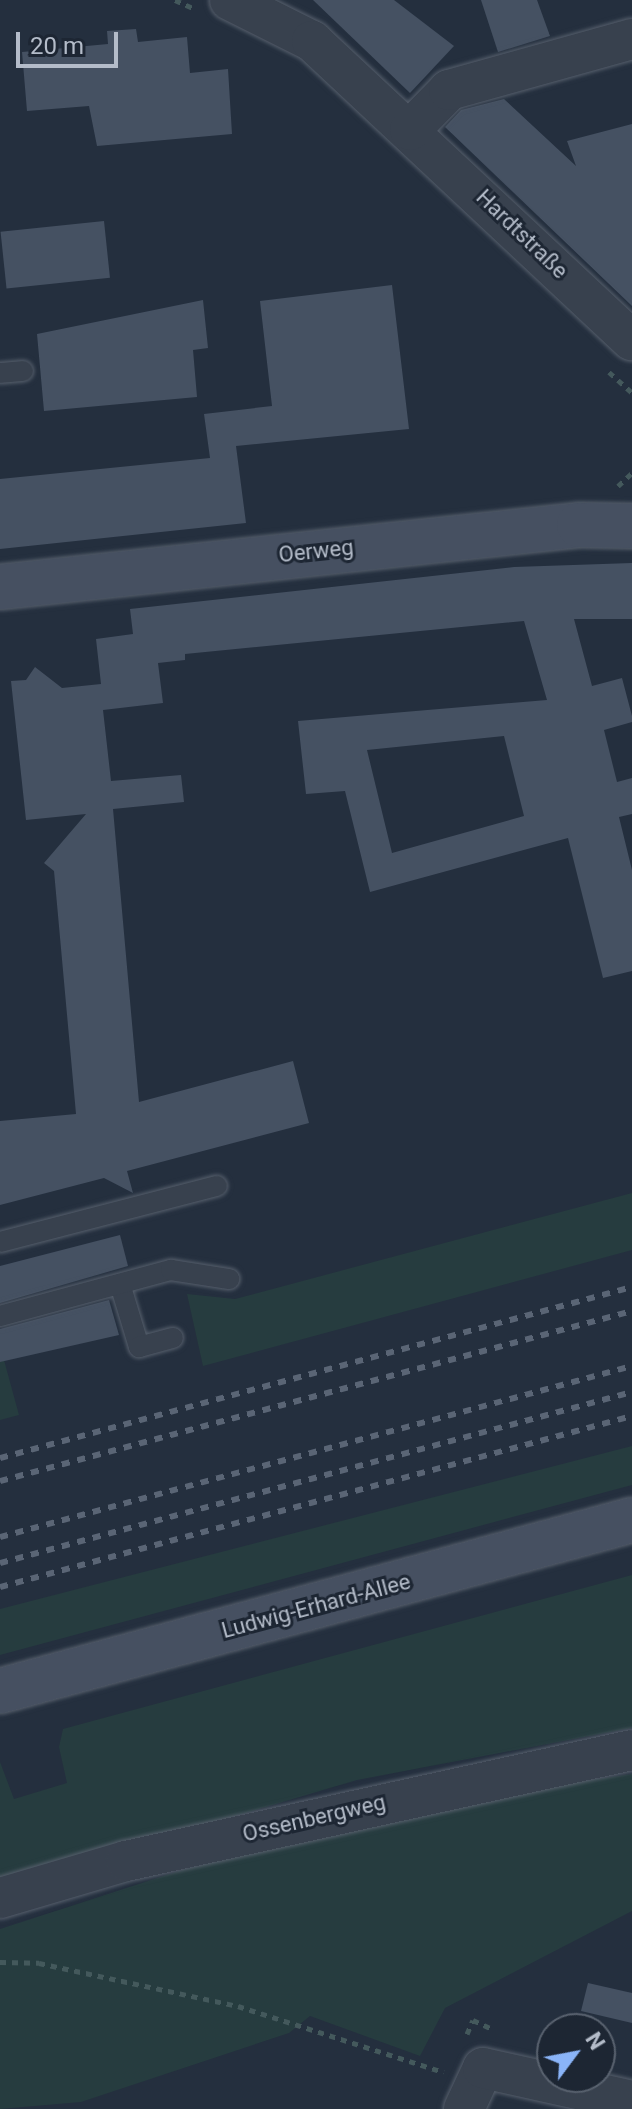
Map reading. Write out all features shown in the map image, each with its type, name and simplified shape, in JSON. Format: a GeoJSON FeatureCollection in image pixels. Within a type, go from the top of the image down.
{"type":"FeatureCollection","features":[{"type":"Feature","properties":{"kind":"main road","name":"Oerweg"},"geometry":{"type":"LineString","coordinates":[[0,587],[579,525],[622,509]]}},
{"type":"Feature","properties":{"kind":"main road","name":"Ludwig-Erhard-Allee"},"geometry":{"type":"LineString","coordinates":[[0,1691],[632,1520]]}},
{"type":"Feature","properties":{"kind":"street","name":"Hardtstraße"},"geometry":{"type":"LineString","coordinates":[[230,0],[312,41],[632,340]]}},
{"type":"Feature","properties":{"kind":"street"},"geometry":{"type":"LineString","coordinates":[[410,130],[449,90],[632,39]]}},
{"type":"Feature","properties":{"kind":"street","name":"Ossenbergweg"},"geometry":{"type":"LineString","coordinates":[[0,1898],[126,1861],[632,1750]]}},
{"type":"Feature","properties":{"kind":"street"},"geometry":{"type":"LineString","coordinates":[[464,2109],[483,2068],[632,2101]]}},
{"type":"Feature","properties":{"kind":"lane"},"geometry":{"type":"LineString","coordinates":[[0,373],[23,371]]}},
{"type":"Feature","properties":{"kind":"lane"},"geometry":{"type":"LineString","coordinates":[[0,1242],[217,1186]]}},
{"type":"Feature","properties":{"kind":"lane"},"geometry":{"type":"LineString","coordinates":[[0,1316],[171,1270],[229,1279]]}},
{"type":"Feature","properties":{"kind":"lane"},"geometry":{"type":"LineString","coordinates":[[120,1284],[139,1347],[173,1338]]}},
{"type":"Feature","properties":{"kind":"path"},"geometry":{"type":"LineString","coordinates":[[622,509],[632,473]]}},
{"type":"Feature","properties":{"kind":"path"},"geometry":{"type":"LineString","coordinates":[[0,1962],[39,1963],[238,2006],[452,2074],[483,2068]]}},
{"type":"Feature","properties":{"kind":"green space"},"geometry":{"type":"Polygon","coordinates":[[[632,1193],[632,1250],[203,1366],[187,1294],[235,1299],[632,1193]]]}},
{"type":"Feature","properties":{"kind":"green space"},"geometry":{"type":"Polygon","coordinates":[[[4,1360],[19,1415],[0,1420],[0,1362],[4,1360]]]}},
{"type":"Feature","properties":{"kind":"green space"},"geometry":{"type":"Polygon","coordinates":[[[632,1446],[632,1485],[0,1655],[0,1609],[632,1446]]]}},
{"type":"Feature","properties":{"kind":"green space"},"geometry":{"type":"Polygon","coordinates":[[[632,1575],[632,1728],[357,1780],[0,1886],[0,1762],[14,1799],[67,1783],[59,1747],[63,1729],[632,1575]]]}},
{"type":"Feature","properties":{"kind":"green space"},"geometry":{"type":"Polygon","coordinates":[[[632,1774],[632,1911],[445,2008],[420,2056],[310,2016],[289,2033],[81,2102],[0,2109],[0,1929],[182,1870],[462,1798],[632,1774]]]}},
{"type":"Feature","properties":{"kind":"building"},"geometry":{"type":"Polygon","coordinates":[[[313,0],[394,0],[454,46],[410,93],[313,0]]]}},
{"type":"Feature","properties":{"kind":"building"},"geometry":{"type":"Polygon","coordinates":[[[481,0],[537,0],[550,36],[498,52],[481,0]]]}},
{"type":"Feature","properties":{"kind":"building"},"geometry":{"type":"Polygon","coordinates":[[[136,29],[138,42],[187,37],[190,73],[228,69],[232,134],[97,146],[89,106],[27,111],[22,52],[108,44],[107,31],[136,29]]]}},
{"type":"Feature","properties":{"kind":"building"},"geometry":{"type":"Polygon","coordinates":[[[504,99],[576,166],[567,141],[632,124],[632,306],[445,127],[461,110],[504,99]]]}},
{"type":"Feature","properties":{"kind":"building"},"geometry":{"type":"Polygon","coordinates":[[[104,221],[110,278],[7,289],[1,232],[104,221]]]}},
{"type":"Feature","properties":{"kind":"building"},"geometry":{"type":"Polygon","coordinates":[[[392,285],[409,429],[236,446],[246,523],[0,549],[0,479],[210,458],[204,414],[272,406],[260,301],[392,285]]]}},
{"type":"Feature","properties":{"kind":"building"},"geometry":{"type":"Polygon","coordinates":[[[203,300],[208,348],[193,350],[197,397],[44,411],[37,334],[203,300]]]}},
{"type":"Feature","properties":{"kind":"building"},"geometry":{"type":"Polygon","coordinates":[[[632,563],[632,619],[574,619],[592,686],[622,678],[632,716],[632,722],[604,730],[617,782],[632,778],[632,814],[619,817],[632,870],[632,971],[603,978],[568,838],[370,892],[345,791],[306,794],[298,721],[547,700],[524,621],[185,654],[185,660],[158,663],[163,703],[103,710],[111,781],[181,775],[184,802],[113,809],[139,1102],[293,1061],[309,1123],[127,1171],[133,1193],[104,1178],[0,1205],[0,1121],[76,1114],[54,871],[44,863],[86,814],[26,820],[11,681],[26,680],[35,667],[62,688],[101,684],[96,639],[133,634],[130,609],[514,567],[632,563]],[[504,736],[367,750],[392,853],[524,816],[504,736]]]}},
{"type":"Feature","properties":{"kind":"building"},"geometry":{"type":"Polygon","coordinates":[[[120,1235],[128,1266],[0,1303],[0,1266],[120,1235]]]}},
{"type":"Feature","properties":{"kind":"building"},"geometry":{"type":"Polygon","coordinates":[[[109,1300],[119,1335],[0,1362],[0,1329],[109,1300]]]}},
{"type":"Feature","properties":{"kind":"building"},"geometry":{"type":"Polygon","coordinates":[[[588,1983],[632,1993],[632,2023],[616,2019],[616,2013],[581,2011],[588,1983]]]}},
{"type":"Feature","properties":{"kind":"railway"},"geometry":{"type":"LineString","coordinates":[[0,1458],[632,1287]]}},
{"type":"Feature","properties":{"kind":"railway"},"geometry":{"type":"LineString","coordinates":[[0,1481],[632,1311]]}},
{"type":"Feature","properties":{"kind":"railway"},"geometry":{"type":"LineString","coordinates":[[0,1537],[632,1366]]}},
{"type":"Feature","properties":{"kind":"railway"},"geometry":{"type":"LineString","coordinates":[[0,1563],[632,1392]]}},
{"type":"Feature","properties":{"kind":"railway"},"geometry":{"type":"LineString","coordinates":[[0,1587],[632,1416]]}}]}
